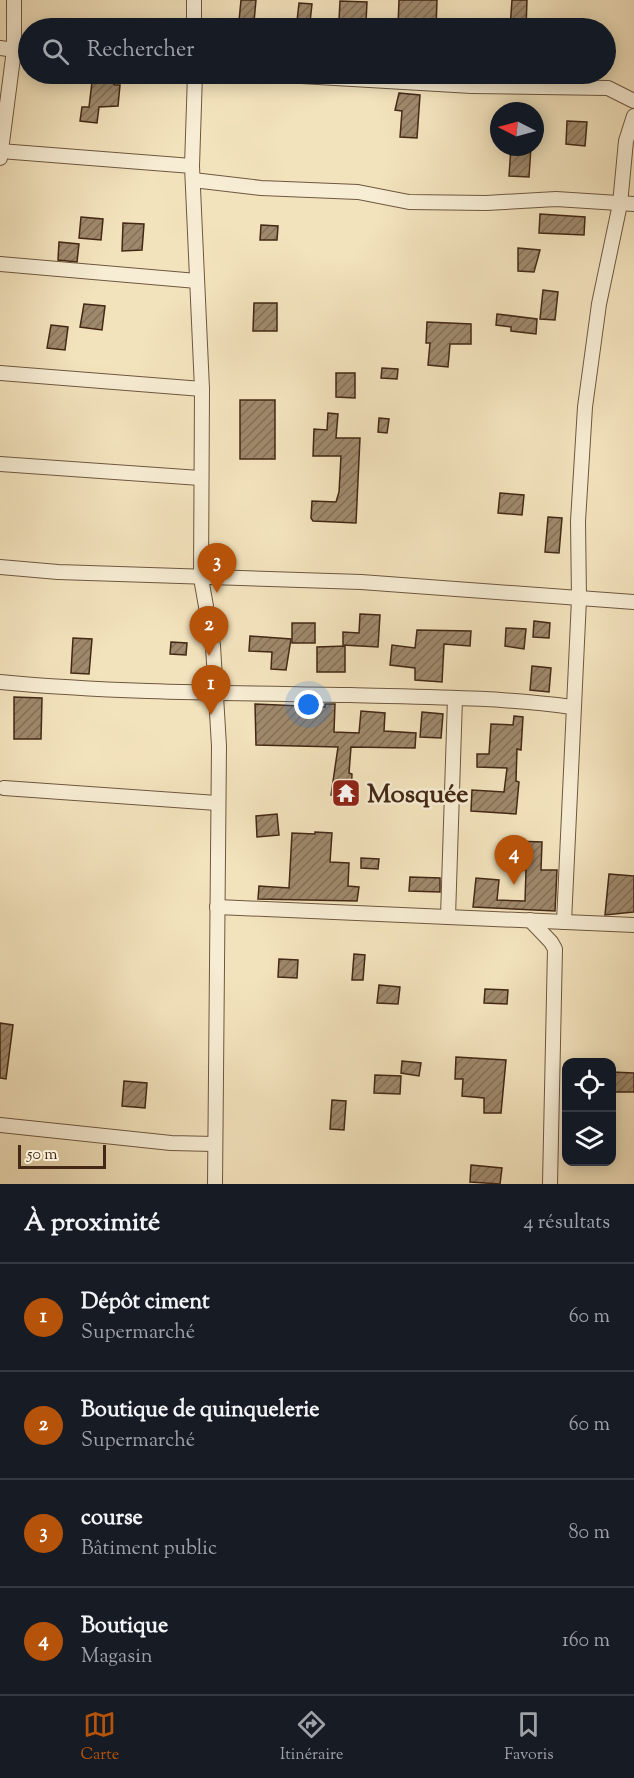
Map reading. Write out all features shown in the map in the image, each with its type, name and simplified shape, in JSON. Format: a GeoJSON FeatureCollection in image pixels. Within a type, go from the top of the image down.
{"type":"FeatureCollection","features":[{"type":"Feature","properties":{"kind":"street"},"geometry":{"type":"LineString","coordinates":[[14,0],[7,49],[1,153],[192,173],[261,188],[358,192],[409,202],[486,203],[556,199],[627,204]]}},
{"type":"Feature","properties":{"kind":"street"},"geometry":{"type":"LineString","coordinates":[[194,0],[194,18]]}},
{"type":"Feature","properties":{"kind":"street"},"geometry":{"type":"LineString","coordinates":[[195,84],[192,173],[202,389],[201,578],[218,693],[215,1184]]}},
{"type":"Feature","properties":{"kind":"street"},"geometry":{"type":"LineString","coordinates":[[438,84],[608,88],[634,101]]}},
{"type":"Feature","properties":{"kind":"street"},"geometry":{"type":"LineString","coordinates":[[564,922],[572,707],[579,599],[578,521],[585,407],[598,304],[627,204],[626,141],[634,116]]}},
{"type":"Feature","properties":{"kind":"street"},"geometry":{"type":"LineString","coordinates":[[0,264],[197,281]]}},
{"type":"Feature","properties":{"kind":"street"},"geometry":{"type":"LineString","coordinates":[[0,373],[202,389]]}},
{"type":"Feature","properties":{"kind":"street"},"geometry":{"type":"LineString","coordinates":[[0,464],[200,478]]}},
{"type":"Feature","properties":{"kind":"street"},"geometry":{"type":"LineString","coordinates":[[0,567],[58,572],[201,578],[361,582],[634,602]]}},
{"type":"Feature","properties":{"kind":"street"},"geometry":{"type":"LineString","coordinates":[[0,682],[55,687],[218,693],[456,698],[572,707]]}},
{"type":"Feature","properties":{"kind":"street"},"geometry":{"type":"LineString","coordinates":[[447,916],[456,698]]}},
{"type":"Feature","properties":{"kind":"street"},"geometry":{"type":"LineString","coordinates":[[4,788],[217,803]]}},
{"type":"Feature","properties":{"kind":"street"},"geometry":{"type":"LineString","coordinates":[[217,907],[634,924]]}},
{"type":"Feature","properties":{"kind":"street"},"geometry":{"type":"LineString","coordinates":[[530,920],[555,949],[549,1184]]}},
{"type":"Feature","properties":{"kind":"street"},"geometry":{"type":"LineString","coordinates":[[0,1125],[171,1143],[214,1144]]}},
{"type":"Feature","properties":{"kind":"building"},"geometry":{"type":"Polygon","coordinates":[[[241,0],[256,0],[254,18],[239,18],[241,0]]]}},
{"type":"Feature","properties":{"kind":"building"},"geometry":{"type":"Polygon","coordinates":[[[399,0],[437,0],[436,18],[398,18],[399,0]]]}},
{"type":"Feature","properties":{"kind":"building"},"geometry":{"type":"Polygon","coordinates":[[[512,0],[527,0],[526,18],[511,18],[512,0]]]}},
{"type":"Feature","properties":{"kind":"building"},"geometry":{"type":"Polygon","coordinates":[[[340,1],[367,2],[366,18],[339,18],[340,1]]]}},
{"type":"Feature","properties":{"kind":"building"},"geometry":{"type":"Polygon","coordinates":[[[299,3],[312,4],[310,18],[297,18],[299,3]]]}},
{"type":"Feature","properties":{"kind":"building"},"geometry":{"type":"Polygon","coordinates":[[[92,84],[120,85],[118,106],[99,107],[97,123],[80,121],[82,107],[89,107],[92,84]]]}},
{"type":"Feature","properties":{"kind":"building"},"geometry":{"type":"Polygon","coordinates":[[[399,93],[420,95],[417,138],[400,137],[402,111],[395,110],[399,93]]]}},
{"type":"Feature","properties":{"kind":"building"},"geometry":{"type":"Polygon","coordinates":[[[567,121],[587,122],[585,146],[566,144],[567,121]]]}},
{"type":"Feature","properties":{"kind":"building"},"geometry":{"type":"Polygon","coordinates":[[[510,156],[530,156],[529,177],[509,176],[510,156]]]}},
{"type":"Feature","properties":{"kind":"building"},"geometry":{"type":"Polygon","coordinates":[[[540,214],[585,217],[584,235],[539,233],[540,214]]]}},
{"type":"Feature","properties":{"kind":"building"},"geometry":{"type":"Polygon","coordinates":[[[81,217],[103,219],[101,240],[79,238],[81,217]]]}},
{"type":"Feature","properties":{"kind":"building"},"geometry":{"type":"Polygon","coordinates":[[[123,223],[144,224],[142,250],[122,251],[123,223]]]}},
{"type":"Feature","properties":{"kind":"building"},"geometry":{"type":"Polygon","coordinates":[[[261,225],[278,226],[277,240],[260,240],[261,225]]]}},
{"type":"Feature","properties":{"kind":"building"},"geometry":{"type":"Polygon","coordinates":[[[59,242],[79,244],[77,262],[58,260],[59,242]]]}},
{"type":"Feature","properties":{"kind":"building"},"geometry":{"type":"Polygon","coordinates":[[[518,248],[540,250],[534,272],[518,271],[518,248]]]}},
{"type":"Feature","properties":{"kind":"building"},"geometry":{"type":"Polygon","coordinates":[[[543,290],[558,292],[555,320],[540,319],[543,290]]]}},
{"type":"Feature","properties":{"kind":"building"},"geometry":{"type":"Polygon","coordinates":[[[254,303],[277,303],[277,331],[253,331],[254,303]]]}},
{"type":"Feature","properties":{"kind":"building"},"geometry":{"type":"Polygon","coordinates":[[[84,304],[105,306],[102,330],[80,327],[84,304]]]}},
{"type":"Feature","properties":{"kind":"building"},"geometry":{"type":"Polygon","coordinates":[[[497,314],[537,319],[536,334],[511,331],[511,327],[496,325],[497,314]]]}},
{"type":"Feature","properties":{"kind":"building"},"geometry":{"type":"Polygon","coordinates":[[[427,322],[471,324],[471,344],[450,344],[448,367],[428,365],[430,343],[426,343],[427,322]]]}},
{"type":"Feature","properties":{"kind":"building"},"geometry":{"type":"Polygon","coordinates":[[[51,325],[68,327],[65,350],[47,348],[51,325]]]}},
{"type":"Feature","properties":{"kind":"building"},"geometry":{"type":"Polygon","coordinates":[[[382,368],[398,369],[397,379],[381,378],[382,368]]]}},
{"type":"Feature","properties":{"kind":"building"},"geometry":{"type":"Polygon","coordinates":[[[336,373],[355,373],[355,398],[336,397],[336,373]]]}},
{"type":"Feature","properties":{"kind":"building"},"geometry":{"type":"Polygon","coordinates":[[[240,400],[275,400],[275,459],[240,459],[240,400]]]}},
{"type":"Feature","properties":{"kind":"building"},"geometry":{"type":"Polygon","coordinates":[[[328,413],[338,414],[336,438],[360,438],[356,523],[313,521],[311,518],[312,501],[336,502],[339,492],[341,456],[313,456],[314,429],[327,430],[328,413]]]}},
{"type":"Feature","properties":{"kind":"building"},"geometry":{"type":"Polygon","coordinates":[[[379,418],[389,419],[387,433],[378,432],[379,418]]]}},
{"type":"Feature","properties":{"kind":"building"},"geometry":{"type":"Polygon","coordinates":[[[500,493],[524,495],[522,515],[498,513],[500,493]]]}},
{"type":"Feature","properties":{"kind":"building"},"geometry":{"type":"Polygon","coordinates":[[[548,517],[562,518],[559,553],[545,552],[548,517]]]}},
{"type":"Feature","properties":{"kind":"building"},"geometry":{"type":"Polygon","coordinates":[[[360,614],[380,615],[378,647],[343,645],[343,632],[359,633],[360,614]]]}},
{"type":"Feature","properties":{"kind":"building"},"geometry":{"type":"Polygon","coordinates":[[[534,621],[550,623],[549,638],[533,637],[534,621]]]}},
{"type":"Feature","properties":{"kind":"building"},"geometry":{"type":"Polygon","coordinates":[[[292,623],[315,623],[315,643],[292,643],[292,623]]]}},
{"type":"Feature","properties":{"kind":"building"},"geometry":{"type":"Polygon","coordinates":[[[506,628],[526,629],[524,649],[505,646],[506,628]]]}},
{"type":"Feature","properties":{"kind":"building"},"geometry":{"type":"Polygon","coordinates":[[[417,630],[471,631],[470,646],[444,644],[442,682],[415,680],[415,668],[390,665],[392,645],[415,648],[417,630]]]}},
{"type":"Feature","properties":{"kind":"building"},"geometry":{"type":"Polygon","coordinates":[[[250,636],[291,639],[286,670],[271,669],[272,652],[249,651],[250,636]]]}},
{"type":"Feature","properties":{"kind":"building"},"geometry":{"type":"Polygon","coordinates":[[[73,638],[92,639],[89,674],[71,673],[73,638]]]}},
{"type":"Feature","properties":{"kind":"building"},"geometry":{"type":"Polygon","coordinates":[[[171,642],[187,643],[186,655],[170,654],[171,642]]]}},
{"type":"Feature","properties":{"kind":"building"},"geometry":{"type":"Polygon","coordinates":[[[345,646],[345,672],[317,672],[317,647],[345,646]]]}},
{"type":"Feature","properties":{"kind":"building"},"geometry":{"type":"Polygon","coordinates":[[[532,666],[551,668],[549,692],[530,690],[532,666]]]}},
{"type":"Feature","properties":{"kind":"building"},"geometry":{"type":"Polygon","coordinates":[[[14,697],[42,698],[41,739],[14,739],[14,697]]]}},
{"type":"Feature","properties":{"kind":"building"},"geometry":{"type":"Polygon","coordinates":[[[255,704],[325,707],[325,704],[335,704],[334,732],[359,733],[361,711],[385,713],[384,731],[416,733],[415,748],[351,747],[349,773],[352,774],[351,797],[331,795],[338,747],[256,745],[255,704]]]}},
{"type":"Feature","properties":{"kind":"building"},"geometry":{"type":"Polygon","coordinates":[[[422,712],[443,714],[441,738],[420,737],[422,712]]]}},
{"type":"Feature","properties":{"kind":"building"},"geometry":{"type":"Polygon","coordinates":[[[514,716],[523,717],[521,750],[517,749],[516,781],[519,782],[516,814],[471,811],[472,790],[504,792],[507,768],[477,767],[477,754],[489,754],[491,724],[513,725],[514,716]]]}},
{"type":"Feature","properties":{"kind":"building"},"geometry":{"type":"Polygon","coordinates":[[[277,814],[279,835],[257,837],[256,816],[277,814]]]}},
{"type":"Feature","properties":{"kind":"building"},"geometry":{"type":"Polygon","coordinates":[[[315,832],[332,833],[330,862],[349,863],[348,886],[359,887],[357,901],[258,899],[259,886],[289,888],[292,833],[315,834],[315,832]]]}},
{"type":"Feature","properties":{"kind":"building"},"geometry":{"type":"Polygon","coordinates":[[[514,841],[542,842],[541,870],[557,870],[555,911],[473,907],[476,878],[499,880],[497,900],[525,901],[526,870],[513,870],[514,841]]]}},
{"type":"Feature","properties":{"kind":"building"},"geometry":{"type":"Polygon","coordinates":[[[361,858],[379,859],[378,869],[361,868],[361,858]]]}},
{"type":"Feature","properties":{"kind":"building"},"geometry":{"type":"Polygon","coordinates":[[[609,874],[634,876],[634,912],[605,915],[609,874]]]}},
{"type":"Feature","properties":{"kind":"building"},"geometry":{"type":"Polygon","coordinates":[[[410,877],[440,878],[440,892],[409,891],[410,877]]]}},
{"type":"Feature","properties":{"kind":"building"},"geometry":{"type":"Polygon","coordinates":[[[354,954],[365,955],[363,980],[352,980],[354,954]]]}},
{"type":"Feature","properties":{"kind":"building"},"geometry":{"type":"Polygon","coordinates":[[[279,959],[298,960],[297,978],[278,977],[279,959]]]}},
{"type":"Feature","properties":{"kind":"building"},"geometry":{"type":"Polygon","coordinates":[[[379,985],[400,987],[398,1004],[377,1003],[379,985]]]}},
{"type":"Feature","properties":{"kind":"building"},"geometry":{"type":"Polygon","coordinates":[[[485,989],[508,990],[507,1004],[484,1003],[485,989]]]}},
{"type":"Feature","properties":{"kind":"building"},"geometry":{"type":"Polygon","coordinates":[[[0,1023],[13,1025],[6,1079],[0,1078],[0,1023]]]}},
{"type":"Feature","properties":{"kind":"building"},"geometry":{"type":"Polygon","coordinates":[[[456,1057],[506,1060],[501,1113],[484,1113],[484,1098],[462,1096],[463,1079],[455,1079],[456,1057]]]}},
{"type":"Feature","properties":{"kind":"building"},"geometry":{"type":"Polygon","coordinates":[[[402,1061],[421,1063],[419,1076],[401,1073],[402,1061]]]}},
{"type":"Feature","properties":{"kind":"building"},"geometry":{"type":"Polygon","coordinates":[[[616,1072],[634,1073],[634,1092],[616,1092],[616,1072]]]}},
{"type":"Feature","properties":{"kind":"building"},"geometry":{"type":"Polygon","coordinates":[[[375,1075],[401,1076],[400,1094],[374,1093],[375,1075]]]}},
{"type":"Feature","properties":{"kind":"building"},"geometry":{"type":"Polygon","coordinates":[[[124,1081],[147,1083],[145,1108],[122,1106],[124,1081]]]}},
{"type":"Feature","properties":{"kind":"building"},"geometry":{"type":"Polygon","coordinates":[[[332,1100],[346,1101],[344,1130],[330,1129],[332,1100]]]}},
{"type":"Feature","properties":{"kind":"building"},"geometry":{"type":"Polygon","coordinates":[[[471,1165],[502,1168],[500,1184],[470,1182],[471,1165]]]}},
{"type":"Feature","properties":{"kind":"place","name":"course"},"geometry":{"type":"Point","coordinates":[217,593]}},
{"type":"Feature","properties":{"kind":"place","name":"Boutique de quinquelerie"},"geometry":{"type":"Point","coordinates":[209,656]}},
{"type":"Feature","properties":{"kind":"place","name":"Dépôt ciment"},"geometry":{"type":"Point","coordinates":[211,715]}},
{"type":"Feature","properties":{"kind":"place","name":"Mosquée"},"geometry":{"type":"Point","coordinates":[346,793]}},
{"type":"Feature","properties":{"kind":"place","name":"Boutique"},"geometry":{"type":"Point","coordinates":[514,885]}}]}
